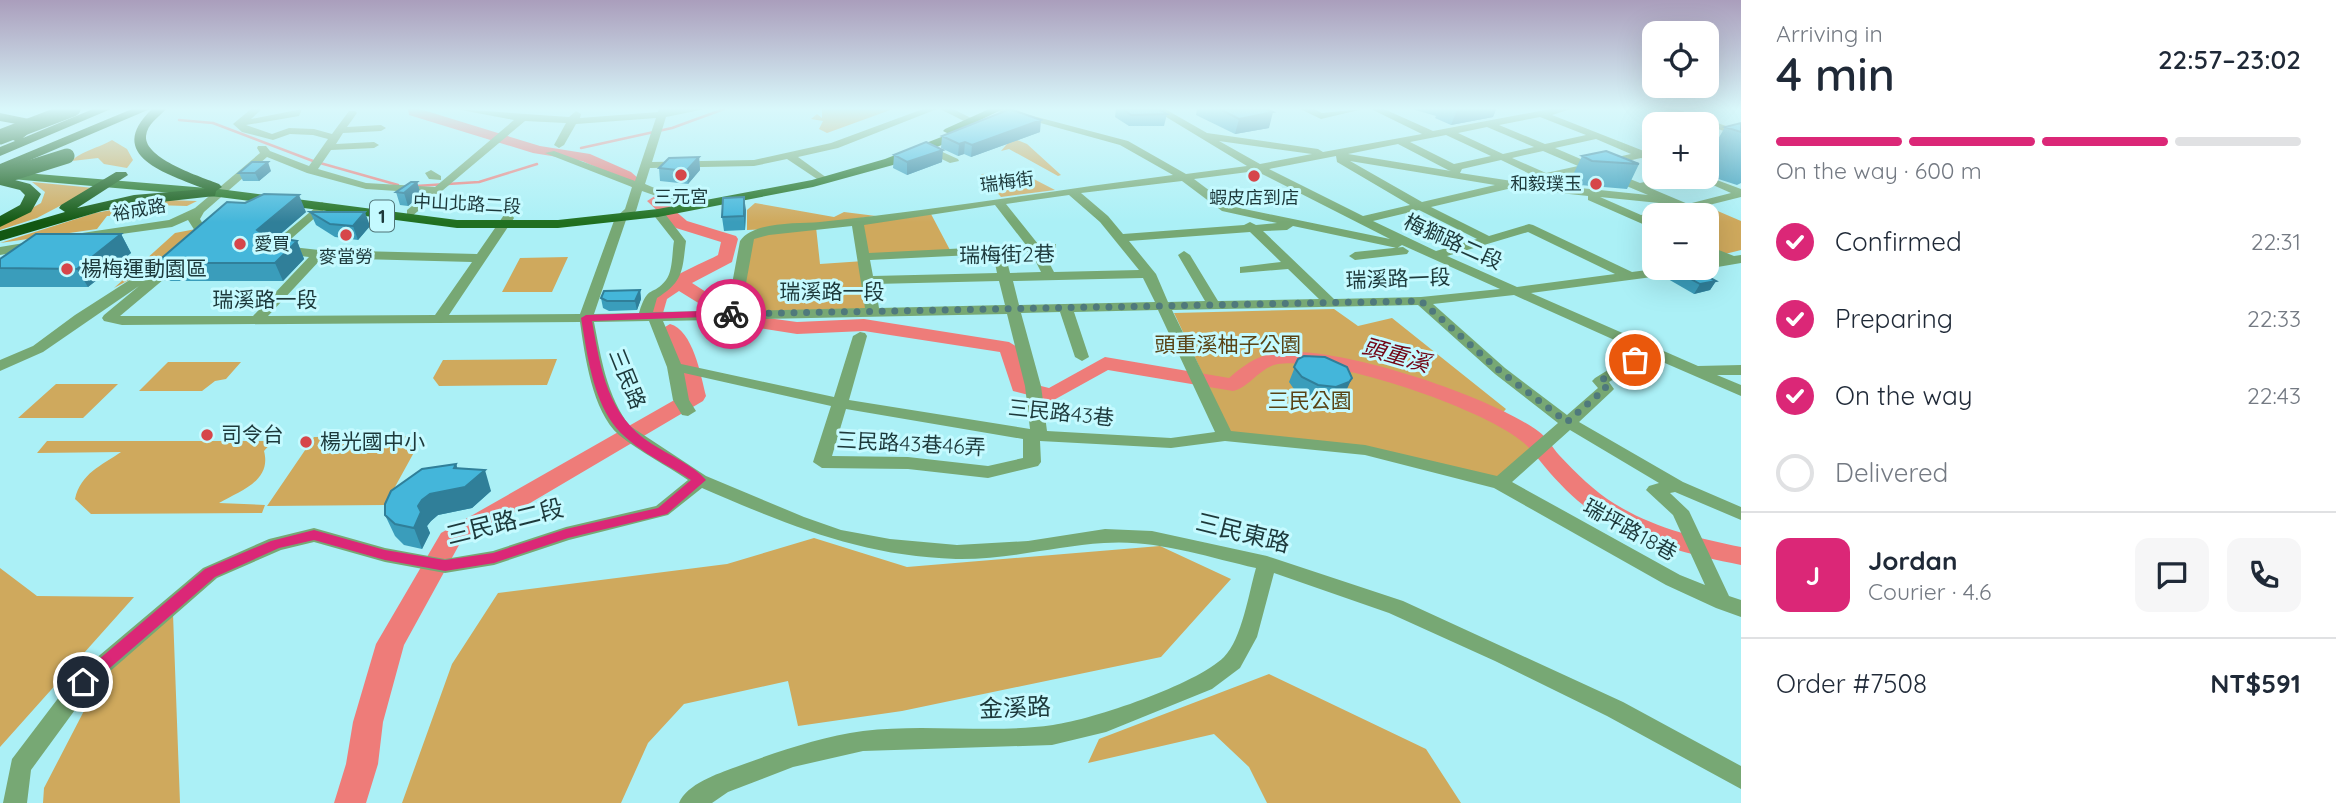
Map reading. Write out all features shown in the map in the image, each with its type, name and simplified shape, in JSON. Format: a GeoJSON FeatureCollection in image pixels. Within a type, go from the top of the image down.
{"type":"FeatureCollection","features":[{"type":"Feature","properties":{"kind":"highway"},"geometry":{"type":"LineString","coordinates":[[0,158],[28,146]]}},
{"type":"Feature","properties":{"kind":"highway","name":"1"},"geometry":{"type":"LineString","coordinates":[[0,169],[65,146]]}},
{"type":"Feature","properties":{"kind":"highway"},"geometry":{"type":"LineString","coordinates":[[0,177],[67,156],[87,146]]}},
{"type":"Feature","properties":{"kind":"highway"},"geometry":{"type":"LineString","coordinates":[[140,146],[153,161],[217,190]]}},
{"type":"Feature","properties":{"kind":"highway"},"geometry":{"type":"LineString","coordinates":[[0,177],[25,187],[33,194],[33,202],[27,208],[0,222]]}},
{"type":"Feature","properties":{"kind":"highway"},"geometry":{"type":"LineString","coordinates":[[0,236],[65,209],[114,179]]}},
{"type":"Feature","properties":{"kind":"highway"},"geometry":{"type":"LineString","coordinates":[[0,236],[99,207],[217,190]]}},
{"type":"Feature","properties":{"kind":"main road","name":"中山北路二段"},"geometry":{"type":"LineString","coordinates":[[819,178],[912,146]]}},
{"type":"Feature","properties":{"kind":"main road","name":"中山北路二段"},"geometry":{"type":"LineString","coordinates":[[217,190],[389,217],[558,224],[625,215],[819,178],[889,162],[929,146]]}},
{"type":"Feature","properties":{"kind":"main road","name":"1"},"geometry":{"type":"LineString","coordinates":[[0,169],[114,179]]}},
{"type":"Feature","properties":{"kind":"main road","name":"1"},"geometry":{"type":"LineString","coordinates":[[0,177],[114,179]]}},
{"type":"Feature","properties":{"kind":"main road","name":"中山北路二段"},"geometry":{"type":"LineString","coordinates":[[114,179],[505,222]]}},
{"type":"Feature","properties":{"kind":"street"},"geometry":{"type":"LineString","coordinates":[[326,146],[316,166],[366,186],[441,180]]}},
{"type":"Feature","properties":{"kind":"street"},"geometry":{"type":"LineString","coordinates":[[411,213],[441,180],[490,146]]}},
{"type":"Feature","properties":{"kind":"street"},"geometry":{"type":"LineString","coordinates":[[560,146],[557,153],[638,187],[667,207],[680,241],[675,276],[670,284],[651,296],[649,316],[675,367],[685,405]]}},
{"type":"Feature","properties":{"kind":"street","name":"三民路"},"geometry":{"type":"LineString","coordinates":[[651,146],[586,318],[596,373],[614,417],[624,430],[640,442],[700,480]]}},
{"type":"Feature","properties":{"kind":"street"},"geometry":{"type":"LineString","coordinates":[[645,165],[754,163],[832,146]]}},
{"type":"Feature","properties":{"kind":"street"},"geometry":{"type":"LineString","coordinates":[[1130,146],[1184,177],[1255,230],[1329,302]]}},
{"type":"Feature","properties":{"kind":"street","name":"梅獅路二段"},"geometry":{"type":"LineString","coordinates":[[1220,146],[1434,256],[1741,391]]}},
{"type":"Feature","properties":{"kind":"street"},"geometry":{"type":"LineString","coordinates":[[1279,146],[1469,176],[1514,186],[1672,201]]}},
{"type":"Feature","properties":{"kind":"street","name":"瑞梅街"},"geometry":{"type":"LineString","coordinates":[[734,313],[746,241],[750,236],[769,231],[856,222],[1258,168],[1371,146]]}},
{"type":"Feature","properties":{"kind":"street"},"geometry":{"type":"LineString","coordinates":[[1411,146],[1497,189]]}},
{"type":"Feature","properties":{"kind":"street"},"geometry":{"type":"LineString","coordinates":[[1479,146],[1642,220]]}},
{"type":"Feature","properties":{"kind":"street"},"geometry":{"type":"LineString","coordinates":[[1540,146],[1677,203]]}},
{"type":"Feature","properties":{"kind":"street"},"geometry":{"type":"LineString","coordinates":[[1376,180],[1551,146]]}},
{"type":"Feature","properties":{"kind":"street"},"geometry":{"type":"LineString","coordinates":[[1624,146],[1642,154]]}},
{"type":"Feature","properties":{"kind":"street"},"geometry":{"type":"LineString","coordinates":[[926,148],[954,161]]}},
{"type":"Feature","properties":{"kind":"street","name":"裕成路"},"geometry":{"type":"LineString","coordinates":[[0,251],[172,223],[199,210],[217,190],[264,151],[316,166]]}},
{"type":"Feature","properties":{"kind":"street"},"geometry":{"type":"LineString","coordinates":[[1719,153],[1741,161]]}},
{"type":"Feature","properties":{"kind":"street"},"geometry":{"type":"LineString","coordinates":[[1330,154],[1420,206],[1488,240]]}},
{"type":"Feature","properties":{"kind":"street"},"geometry":{"type":"LineString","coordinates":[[789,155],[819,178]]}},
{"type":"Feature","properties":{"kind":"street"},"geometry":{"type":"LineString","coordinates":[[1361,220],[1642,157]]}},
{"type":"Feature","properties":{"kind":"street"},"geometry":{"type":"LineString","coordinates":[[1719,184],[1741,193]]}},
{"type":"Feature","properties":{"kind":"street"},"geometry":{"type":"LineString","coordinates":[[1072,191],[1122,238],[1149,274],[1199,374],[1225,436]]}},
{"type":"Feature","properties":{"kind":"street"},"geometry":{"type":"LineString","coordinates":[[1702,203],[1741,193]]}},
{"type":"Feature","properties":{"kind":"street"},"geometry":{"type":"LineString","coordinates":[[998,201],[1035,248],[1049,275]]}},
{"type":"Feature","properties":{"kind":"street"},"geometry":{"type":"LineString","coordinates":[[322,206],[273,248],[319,254],[479,258]]}},
{"type":"Feature","properties":{"kind":"street"},"geometry":{"type":"LineString","coordinates":[[1226,209],[1420,249]]}},
{"type":"Feature","properties":{"kind":"street"},"geometry":{"type":"LineString","coordinates":[[0,366],[38,349],[80,318],[198,244],[201,231],[194,219],[199,210]]}},
{"type":"Feature","properties":{"kind":"street"},"geometry":{"type":"LineString","coordinates":[[438,320],[505,222]]}},
{"type":"Feature","properties":{"kind":"street"},"geometry":{"type":"LineString","coordinates":[[856,222],[873,313]]}},
{"type":"Feature","properties":{"kind":"street"},"geometry":{"type":"LineString","coordinates":[[1122,238],[1303,225]]}},
{"type":"Feature","properties":{"kind":"street"},"geometry":{"type":"LineString","coordinates":[[1434,256],[1530,228],[1631,277]]}},
{"type":"Feature","properties":{"kind":"street"},"geometry":{"type":"LineString","coordinates":[[863,257],[1052,247]]}},
{"type":"Feature","properties":{"kind":"street"},"geometry":{"type":"LineString","coordinates":[[1355,256],[1420,249]]}},
{"type":"Feature","properties":{"kind":"street"},"geometry":{"type":"LineString","coordinates":[[998,250],[1034,394],[1035,436]]}},
{"type":"Feature","properties":{"kind":"street"},"geometry":{"type":"LineString","coordinates":[[1719,253],[1737,260]]}},
{"type":"Feature","properties":{"kind":"street"},"geometry":{"type":"LineString","coordinates":[[254,322],[319,254]]}},
{"type":"Feature","properties":{"kind":"street"},"geometry":{"type":"LineString","coordinates":[[1184,255],[1213,304]]}},
{"type":"Feature","properties":{"kind":"street","name":"瑞溪路一段"},"geometry":{"type":"LineString","coordinates":[[182,256],[109,318],[122,321],[254,322],[438,320],[1421,301],[1642,275]]}},
{"type":"Feature","properties":{"kind":"street"},"geometry":{"type":"LineString","coordinates":[[1719,263],[1737,260]]}},
{"type":"Feature","properties":{"kind":"street"},"geometry":{"type":"LineString","coordinates":[[1245,270],[1293,265]]}},
{"type":"Feature","properties":{"kind":"street","name":"瑞梅街2巷"},"geometry":{"type":"LineString","coordinates":[[867,280],[1149,274]]}},
{"type":"Feature","properties":{"kind":"street"},"geometry":{"type":"LineString","coordinates":[[1421,301],[1500,371],[1567,422],[1676,486],[1741,514]]}},
{"type":"Feature","properties":{"kind":"street"},"geometry":{"type":"LineString","coordinates":[[1066,309],[1082,357]]}},
{"type":"Feature","properties":{"kind":"street"},"geometry":{"type":"LineString","coordinates":[[839,403],[860,336]]}},
{"type":"Feature","properties":{"kind":"street"},"geometry":{"type":"LineString","coordinates":[[1500,483],[1606,388],[1600,381],[1652,350]]}},
{"type":"Feature","properties":{"kind":"street","name":"三民路43巷"},"geometry":{"type":"LineString","coordinates":[[675,367],[839,403],[1035,436],[1171,443],[1225,436],[1365,450],[1500,483]]}},
{"type":"Feature","properties":{"kind":"street"},"geometry":{"type":"LineString","coordinates":[[1697,370],[1741,370]]}},
{"type":"Feature","properties":{"kind":"street","name":"三民路43巷46弄"},"geometry":{"type":"LineString","coordinates":[[839,403],[822,462],[908,463],[988,472],[1032,462],[1035,436]]}},
{"type":"Feature","properties":{"kind":"street","name":"三民東路"},"geometry":{"type":"LineString","coordinates":[[700,480],[798,523],[840,536],[890,546],[957,552],[1028,548],[1105,536],[1140,537],[1267,563],[1396,607],[1502,654],[1615,709],[1741,778]]}},
{"type":"Feature","properties":{"kind":"street","name":"三民路二段"},"geometry":{"type":"LineString","coordinates":[[15,803],[20,767],[83,682],[210,573],[276,544],[314,535],[389,555],[445,566],[494,558],[566,534],[662,511],[700,480]]}},
{"type":"Feature","properties":{"kind":"street","name":"瑞坪路18巷"},"geometry":{"type":"LineString","coordinates":[[1500,483],[1673,580],[1732,606]]}},
{"type":"Feature","properties":{"kind":"street"},"geometry":{"type":"LineString","coordinates":[[1676,486],[1655,490],[1680,512],[1732,606]]}},
{"type":"Feature","properties":{"kind":"street","name":"金溪路"},"geometry":{"type":"LineString","coordinates":[[691,803],[720,784],[793,757],[863,741],[1052,735],[1098,725],[1204,683],[1233,663],[1247,637],[1267,563]]}},
{"type":"Feature","properties":{"kind":"green space"},"geometry":{"type":"Polygon","coordinates":[[[98,146],[123,146],[133,160],[127,168],[104,164],[98,158],[72,161],[98,146]]]}},
{"type":"Feature","properties":{"kind":"green space"},"geometry":{"type":"Polygon","coordinates":[[[1005,146],[1030,146],[1061,175],[1058,176],[1009,149],[1001,151],[1005,146]]]}},
{"type":"Feature","properties":{"kind":"green space"},"geometry":{"type":"Polygon","coordinates":[[[1022,173],[1055,190],[1001,197],[981,174],[1022,173]]]}},
{"type":"Feature","properties":{"kind":"green space"},"geometry":{"type":"Polygon","coordinates":[[[32,182],[94,188],[37,218],[0,230],[0,226],[41,203],[45,192],[32,182]]]}},
{"type":"Feature","properties":{"kind":"green space"},"geometry":{"type":"Polygon","coordinates":[[[166,200],[197,201],[187,206],[154,205],[139,214],[107,216],[97,229],[0,243],[95,213],[166,200]]]}},
{"type":"Feature","properties":{"kind":"green space"},"geometry":{"type":"Polygon","coordinates":[[[755,203],[834,217],[844,212],[876,216],[787,228],[747,230],[747,210],[755,203]]]}},
{"type":"Feature","properties":{"kind":"green space"},"geometry":{"type":"Polygon","coordinates":[[[1719,212],[1741,221],[1741,250],[1725,254],[1719,251],[1719,212]]]}},
{"type":"Feature","properties":{"kind":"green space"},"geometry":{"type":"Polygon","coordinates":[[[931,214],[950,250],[867,254],[861,223],[931,214]]]}},
{"type":"Feature","properties":{"kind":"green space"},"geometry":{"type":"Polygon","coordinates":[[[816,227],[820,264],[864,261],[873,313],[734,313],[750,236],[816,227]]]}},
{"type":"Feature","properties":{"kind":"green space"},"geometry":{"type":"Polygon","coordinates":[[[196,229],[184,250],[114,288],[175,233],[196,229]]]}},
{"type":"Feature","properties":{"kind":"green space"},"geometry":{"type":"Polygon","coordinates":[[[568,257],[552,292],[502,292],[520,258],[568,257]]]}},
{"type":"Feature","properties":{"kind":"green space"},"geometry":{"type":"Polygon","coordinates":[[[1334,309],[1358,326],[1392,318],[1506,409],[1498,418],[1530,437],[1542,449],[1500,483],[1345,445],[1232,436],[1174,313],[1334,309]]]}},
{"type":"Feature","properties":{"kind":"green space"},"geometry":{"type":"Polygon","coordinates":[[[557,359],[547,385],[439,386],[433,378],[443,360],[557,359]]]}},
{"type":"Feature","properties":{"kind":"green space"},"geometry":{"type":"Polygon","coordinates":[[[168,362],[241,362],[226,379],[215,381],[202,391],[139,391],[168,362]]]}},
{"type":"Feature","properties":{"kind":"green space"},"geometry":{"type":"Polygon","coordinates":[[[56,384],[118,384],[83,418],[18,418],[56,384]]]}},
{"type":"Feature","properties":{"kind":"green space"},"geometry":{"type":"Polygon","coordinates":[[[423,436],[385,505],[267,506],[314,437],[423,436]]]}},
{"type":"Feature","properties":{"kind":"green space"},"geometry":{"type":"Polygon","coordinates":[[[47,441],[273,441],[264,451],[265,461],[259,477],[245,489],[219,503],[265,505],[262,513],[91,514],[75,499],[78,490],[87,476],[121,452],[37,453],[47,441]]]}},
{"type":"Feature","properties":{"kind":"green space"},"geometry":{"type":"Polygon","coordinates":[[[814,538],[907,567],[1160,546],[1231,579],[1161,657],[902,711],[798,726],[788,681],[684,704],[648,743],[621,803],[402,803],[452,664],[498,593],[727,564],[814,538]]]}},
{"type":"Feature","properties":{"kind":"green space"},"geometry":{"type":"Polygon","coordinates":[[[0,568],[37,596],[134,597],[0,747],[0,568]]]}},
{"type":"Feature","properties":{"kind":"green space"},"geometry":{"type":"Polygon","coordinates":[[[173,614],[180,803],[43,803],[44,788],[100,680],[173,614]]]}},
{"type":"Feature","properties":{"kind":"green space"},"geometry":{"type":"Polygon","coordinates":[[[1269,674],[1426,749],[1461,803],[1267,803],[1249,767],[1214,734],[1088,763],[1099,739],[1269,674]]]}},
{"type":"Feature","properties":{"kind":"building"},"geometry":{"type":"Polygon","coordinates":[[[915,146],[936,146],[943,150],[907,162],[894,155],[915,146]]]}},
{"type":"Feature","properties":{"kind":"building"},"geometry":{"type":"Polygon","coordinates":[[[1606,151],[1639,164],[1592,161],[1582,156],[1606,151]]]}},
{"type":"Feature","properties":{"kind":"building"},"geometry":{"type":"Polygon","coordinates":[[[699,157],[686,171],[659,168],[669,158],[699,157]]]}},
{"type":"Feature","properties":{"kind":"building"},"geometry":{"type":"Polygon","coordinates":[[[252,162],[268,162],[255,173],[239,173],[252,162]]]}},
{"type":"Feature","properties":{"kind":"building"},"geometry":{"type":"Polygon","coordinates":[[[411,182],[417,182],[404,193],[396,192],[411,182]]]}},
{"type":"Feature","properties":{"kind":"building"},"geometry":{"type":"Polygon","coordinates":[[[264,194],[299,195],[257,230],[265,236],[297,241],[275,263],[156,263],[227,202],[245,203],[264,194]]]}},
{"type":"Feature","properties":{"kind":"building"},"geometry":{"type":"Polygon","coordinates":[[[744,197],[744,216],[722,217],[723,198],[744,197]]]}},
{"type":"Feature","properties":{"kind":"building"},"geometry":{"type":"Polygon","coordinates":[[[310,212],[365,212],[353,226],[330,224],[310,212]]]}},
{"type":"Feature","properties":{"kind":"building"},"geometry":{"type":"Polygon","coordinates":[[[36,234],[121,234],[77,269],[0,268],[0,259],[36,234]]]}},
{"type":"Feature","properties":{"kind":"building"},"geometry":{"type":"Polygon","coordinates":[[[1693,280],[1716,281],[1700,284],[1693,280]]]}},
{"type":"Feature","properties":{"kind":"building"},"geometry":{"type":"Polygon","coordinates":[[[640,290],[635,301],[607,301],[601,298],[604,291],[640,290]]]}},
{"type":"Feature","properties":{"kind":"building"},"geometry":{"type":"Polygon","coordinates":[[[1304,356],[1325,357],[1347,367],[1352,378],[1336,387],[1318,385],[1302,377],[1294,367],[1298,359],[1304,356]]]}},
{"type":"Feature","properties":{"kind":"building"},"geometry":{"type":"Polygon","coordinates":[[[456,464],[454,468],[485,470],[465,487],[430,494],[422,500],[418,506],[421,512],[414,528],[395,524],[385,515],[385,504],[391,491],[422,469],[456,464]]]}},
{"type":"Feature","properties":{"kind":"waterway"},"geometry":{"type":"LineString","coordinates":[[275,146],[313,161],[398,185]]}},
{"type":"Feature","properties":{"kind":"waterway","name":"頭重溪"},"geometry":{"type":"LineString","coordinates":[[526,146],[585,157],[626,175],[638,185]]}},
{"type":"Feature","properties":{"kind":"waterway"},"geometry":{"type":"LineString","coordinates":[[581,148],[588,146]]}},
{"type":"Feature","properties":{"kind":"waterway"},"geometry":{"type":"LineString","coordinates":[[416,186],[479,182],[537,164]]}},
{"type":"Feature","properties":{"kind":"waterway","name":"頭重溪"},"geometry":{"type":"LineString","coordinates":[[655,201],[681,225],[730,239],[726,258],[680,283]]}},
{"type":"Feature","properties":{"kind":"waterway"},"geometry":{"type":"LineString","coordinates":[[656,309],[658,298],[680,283]]}},
{"type":"Feature","properties":{"kind":"waterway","name":"頭重溪"},"geometry":{"type":"LineString","coordinates":[[680,283],[714,305]]}},
{"type":"Feature","properties":{"kind":"waterway","name":"頭重溪"},"geometry":{"type":"LineString","coordinates":[[746,321],[797,328],[864,325],[1009,348],[1020,387],[1052,395],[1105,363],[1233,385],[1248,372],[1278,358],[1302,358],[1370,371],[1445,395],[1509,423],[1533,438],[1558,468],[1589,497],[1630,523],[1677,541],[1741,556]]}},
{"type":"Feature","properties":{"kind":"waterway"},"geometry":{"type":"LineString","coordinates":[[350,803],[362,764],[368,722],[390,644],[450,539],[696,396],[683,348],[670,330]]}},
{"type":"Feature","properties":{"kind":"way so far"},"geometry":{"type":"LineString","coordinates":[[731,314],[1421,301],[1500,371],[1567,422],[1606,388],[1600,381],[1635,360]]}},
{"type":"Feature","properties":{"kind":"place","name":"三元宮"},"geometry":{"type":"Point","coordinates":[681,175]}},
{"type":"Feature","properties":{"kind":"place","name":"蝦皮店到店"},"geometry":{"type":"Point","coordinates":[1254,176]}},
{"type":"Feature","properties":{"kind":"place","name":"和毅璞玉"},"geometry":{"type":"Point","coordinates":[1596,184]}},
{"type":"Feature","properties":{"kind":"place","name":"麥當勞"},"geometry":{"type":"Point","coordinates":[346,235]}},
{"type":"Feature","properties":{"kind":"place","name":"愛買"},"geometry":{"type":"Point","coordinates":[240,244]}},
{"type":"Feature","properties":{"kind":"place","name":"楊梅運動園區"},"geometry":{"type":"Point","coordinates":[67,269]}},
{"type":"Feature","properties":{"kind":"place","name":"司令台"},"geometry":{"type":"Point","coordinates":[207,435]}},
{"type":"Feature","properties":{"kind":"place","name":"楊光國中小"},"geometry":{"type":"Point","coordinates":[306,442]}},
{"type":"Feature","properties":{"kind":"route"},"geometry":{"type":"LineString","coordinates":[[83,682],[210,573],[276,544],[314,535],[385,555],[445,566],[494,558],[566,534],[662,511],[700,480],[640,442],[624,430],[614,417],[596,373],[586,318],[731,314]]}},
{"type":"Feature","properties":{"kind":"park label","name":"頭重溪柚子公園"},"geometry":{"type":"Point","coordinates":[1228,345]}},
{"type":"Feature","properties":{"kind":"park label","name":"三民公園"},"geometry":{"type":"Point","coordinates":[1310,401]}}]}
